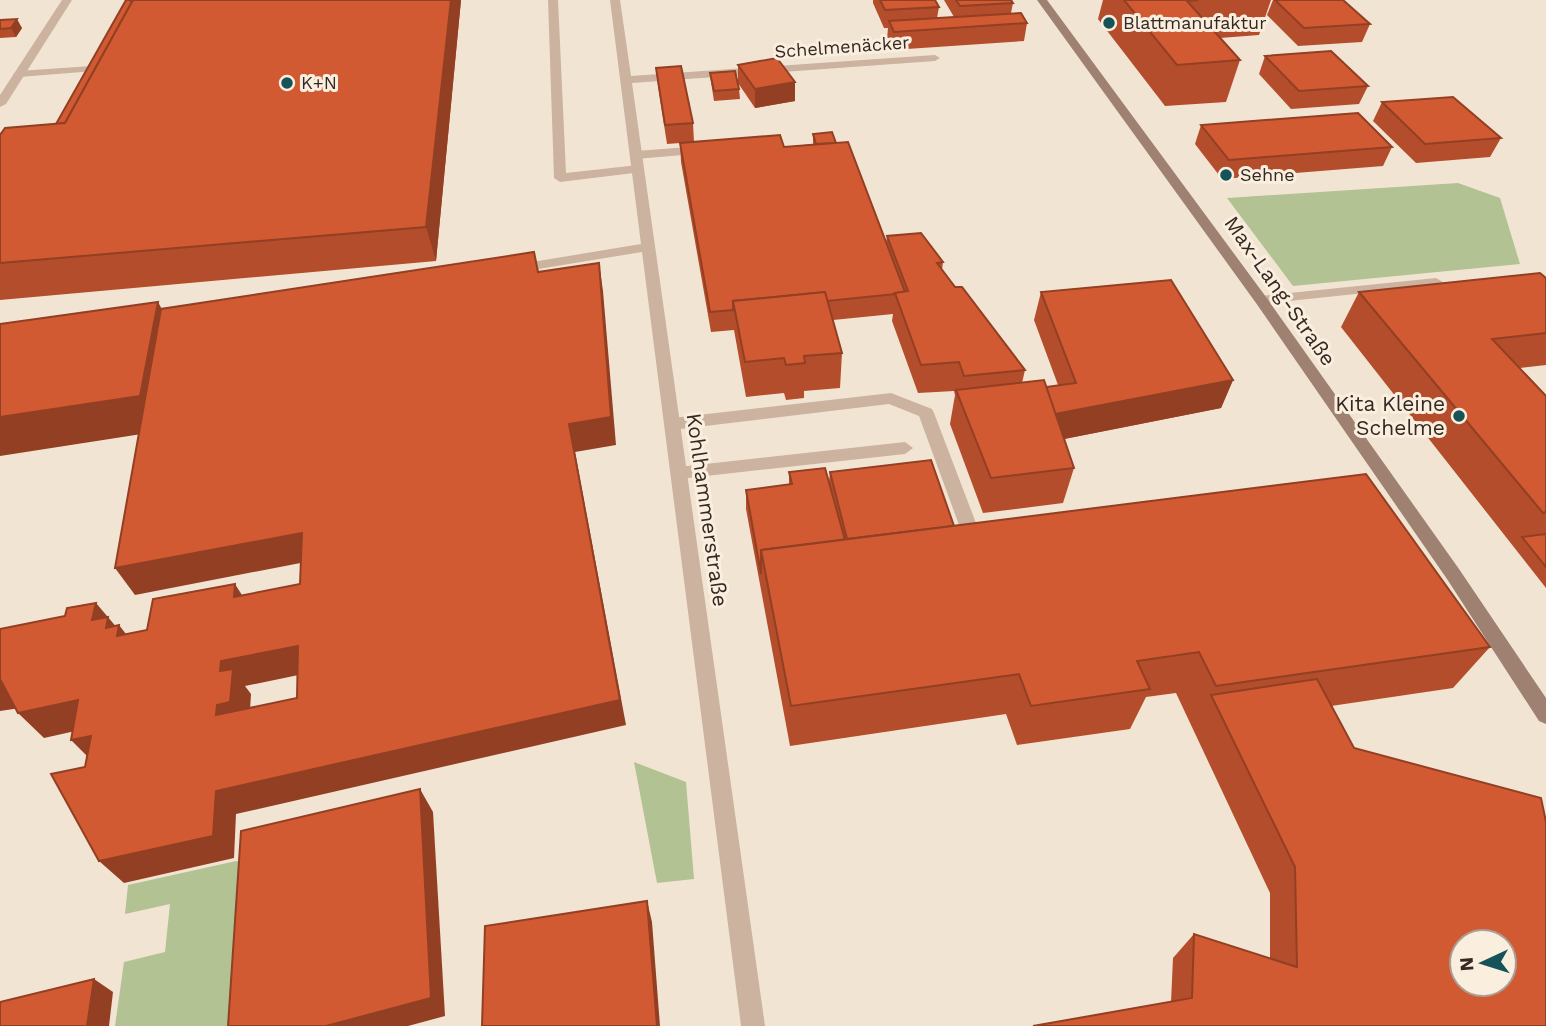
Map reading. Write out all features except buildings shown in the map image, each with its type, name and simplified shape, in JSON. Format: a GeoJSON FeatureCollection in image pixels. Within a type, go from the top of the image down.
{"type":"FeatureCollection","features":[{"type":"Feature","properties":{"kind":"main road","name":"Max-Lang-Straße"},"geometry":{"type":"LineString","coordinates":[[1042,0],[1261,300],[1445,563],[1546,715]]}},
{"type":"Feature","properties":{"kind":"street"},"geometry":{"type":"LineString","coordinates":[[0,104],[67,0]]}},
{"type":"Feature","properties":{"kind":"street"},"geometry":{"type":"LineString","coordinates":[[553,0],[559,178],[717,149]]}},
{"type":"Feature","properties":{"kind":"street","name":"Kohlhammerstraße"},"geometry":{"type":"LineString","coordinates":[[615,0],[754,1026]]}},
{"type":"Feature","properties":{"kind":"street"},"geometry":{"type":"LineString","coordinates":[[19,74],[88,74],[98,58]]}},
{"type":"Feature","properties":{"kind":"street","name":"Schelmenäcker"},"geometry":{"type":"LineString","coordinates":[[626,80],[935,58]]}},
{"type":"Feature","properties":{"kind":"street"},"geometry":{"type":"LineString","coordinates":[[501,271],[648,247]]}},
{"type":"Feature","properties":{"kind":"street"},"geometry":{"type":"LineString","coordinates":[[1261,300],[1436,282]]}},
{"type":"Feature","properties":{"kind":"street"},"geometry":{"type":"LineString","coordinates":[[672,424],[891,398],[926,413],[975,544]]}},
{"type":"Feature","properties":{"kind":"street"},"geometry":{"type":"LineString","coordinates":[[679,473],[905,448]]}},
{"type":"Feature","properties":{"kind":"green space"},"geometry":{"type":"Polygon","coordinates":[[[1458,183],[1500,198],[1520,264],[1293,286],[1227,198],[1458,183]]]}},
{"type":"Feature","properties":{"kind":"green space"},"geometry":{"type":"Polygon","coordinates":[[[634,762],[686,782],[694,879],[657,883],[634,762]]]}},
{"type":"Feature","properties":{"kind":"green space"},"geometry":{"type":"Polygon","coordinates":[[[236,861],[257,866],[249,1026],[115,1026],[124,962],[165,952],[170,904],[125,914],[128,885],[236,861]]]}},
{"type":"Feature","properties":{"kind":"place","name":"Blattmanufaktur"},"geometry":{"type":"Point","coordinates":[1109,23]}},
{"type":"Feature","properties":{"kind":"place","name":"K+N"},"geometry":{"type":"Point","coordinates":[287,83]}},
{"type":"Feature","properties":{"kind":"place","name":"Sehne"},"geometry":{"type":"Point","coordinates":[1226,175]}},
{"type":"Feature","properties":{"kind":"place","name":"Kita Kleine Schelme"},"geometry":{"type":"Point","coordinates":[1459,416]}}]}
